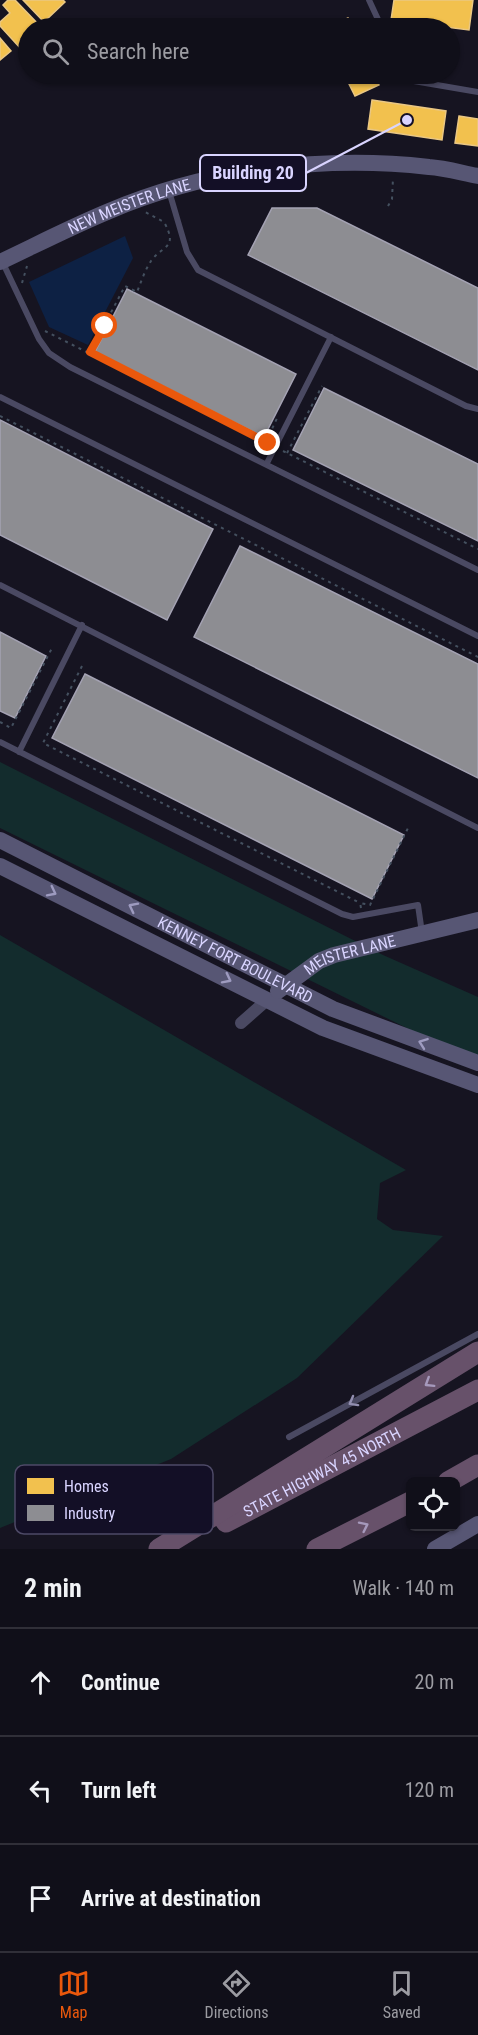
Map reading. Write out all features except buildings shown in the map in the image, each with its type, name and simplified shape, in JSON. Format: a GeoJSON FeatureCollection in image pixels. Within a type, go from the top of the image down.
{"type":"FeatureCollection","features":[{"type":"Feature","properties":{"kind":"highway"},"geometry":{"type":"LineString","coordinates":[[213,1516],[478,1352]]}},
{"type":"Feature","properties":{"kind":"highway","name":"STATE HIGHWAY 45 NORTH"},"geometry":{"type":"LineString","coordinates":[[213,1528],[478,1390]]}},
{"type":"Feature","properties":{"kind":"highway"},"geometry":{"type":"LineString","coordinates":[[457,1477],[478,1465]]}},
{"type":"Feature","properties":{"kind":"highway"},"geometry":{"type":"LineString","coordinates":[[317,1549],[406,1504]]}},
{"type":"Feature","properties":{"kind":"highway"},"geometry":{"type":"LineString","coordinates":[[159,1549],[183,1534]]}},
{"type":"Feature","properties":{"kind":"highway","name":"STATE HIGHWAY 45 NORTH"},"geometry":{"type":"LineString","coordinates":[[164,1549],[198,1534]]}},
{"type":"Feature","properties":{"kind":"street","name":"NEW MEISTER LANE"},"geometry":{"type":"LineString","coordinates":[[0,260],[109,211],[169,190],[249,171],[316,164],[408,165],[478,176]]}},
{"type":"Feature","properties":{"kind":"street","name":"KENNEY FORT BOULEVARD"},"geometry":{"type":"LineString","coordinates":[[0,840],[333,1009],[478,1063]]}},
{"type":"Feature","properties":{"kind":"street","name":"KENNEY FORT BOULEVARD"},"geometry":{"type":"LineString","coordinates":[[0,866],[323,1028],[478,1085]]}},
{"type":"Feature","properties":{"kind":"street","name":"MEISTER LANE"},"geometry":{"type":"LineString","coordinates":[[241,1023],[267,1000],[319,961],[334,954],[478,920]]}},
{"type":"Feature","properties":{"kind":"street"},"geometry":{"type":"LineString","coordinates":[[435,1549],[456,1543],[478,1524]]}},
{"type":"Feature","properties":{"kind":"lane"},"geometry":{"type":"LineString","coordinates":[[369,0],[377,18]]}},
{"type":"Feature","properties":{"kind":"lane"},"geometry":{"type":"LineString","coordinates":[[431,84],[478,92]]}},
{"type":"Feature","properties":{"kind":"lane"},"geometry":{"type":"LineString","coordinates":[[169,190],[187,252],[198,270],[466,406],[478,409]]}},
{"type":"Feature","properties":{"kind":"lane"},"geometry":{"type":"LineString","coordinates":[[0,260],[39,339],[49,353],[70,367],[267,463],[478,570]]}},
{"type":"Feature","properties":{"kind":"lane"},"geometry":{"type":"LineString","coordinates":[[267,463],[331,337]]}},
{"type":"Feature","properties":{"kind":"lane"},"geometry":{"type":"LineString","coordinates":[[0,397],[478,636]]}},
{"type":"Feature","properties":{"kind":"lane"},"geometry":{"type":"LineString","coordinates":[[0,585],[478,828]]}},
{"type":"Feature","properties":{"kind":"lane"},"geometry":{"type":"LineString","coordinates":[[19,752],[82,626]]}},
{"type":"Feature","properties":{"kind":"lane"},"geometry":{"type":"LineString","coordinates":[[0,742],[342,914],[353,917],[418,904],[423,933]]}},
{"type":"Feature","properties":{"kind":"lane"},"geometry":{"type":"LineString","coordinates":[[289,1437],[478,1334]]}},
{"type":"Feature","properties":{"kind":"path"},"geometry":{"type":"LineString","coordinates":[[388,206],[392,199],[393,178]]}},
{"type":"Feature","properties":{"kind":"path"},"geometry":{"type":"LineString","coordinates":[[90,352],[125,286],[136,292],[152,260],[168,247],[170,242],[164,222],[145,212]]}},
{"type":"Feature","properties":{"kind":"path"},"geometry":{"type":"LineString","coordinates":[[22,285],[27,266]]}},
{"type":"Feature","properties":{"kind":"path"},"geometry":{"type":"LineString","coordinates":[[44,330],[267,442],[278,416]]}},
{"type":"Feature","properties":{"kind":"path"},"geometry":{"type":"LineString","coordinates":[[287,453],[322,386]]}},
{"type":"Feature","properties":{"kind":"path"},"geometry":{"type":"LineString","coordinates":[[0,416],[478,657]]}},
{"type":"Feature","properties":{"kind":"path"},"geometry":{"type":"LineString","coordinates":[[284,451],[478,549]]}},
{"type":"Feature","properties":{"kind":"path"},"geometry":{"type":"LineString","coordinates":[[8,736],[52,648]]}},
{"type":"Feature","properties":{"kind":"path"},"geometry":{"type":"LineString","coordinates":[[39,752],[82,666]]}},
{"type":"Feature","properties":{"kind":"path"},"geometry":{"type":"LineString","coordinates":[[0,722],[11,728]]}},
{"type":"Feature","properties":{"kind":"path"},"geometry":{"type":"LineString","coordinates":[[43,743],[370,906],[409,826]]}},
{"type":"Feature","properties":{"kind":"path"},"geometry":{"type":"LineString","coordinates":[[360,903],[361,908]]}},
{"type":"Feature","properties":{"kind":"green space"},"geometry":{"type":"Polygon","coordinates":[[[0,762],[383,955],[478,997],[478,1063],[0,828],[0,762]]]}},
{"type":"Feature","properties":{"kind":"green space"},"geometry":{"type":"Polygon","coordinates":[[[0,935],[406,1170],[380,1183],[377,1219],[393,1230],[443,1236],[297,1378],[171,1459],[156,1465],[15,1465],[15,1522],[0,1528],[0,935]]]}},
{"type":"Feature","properties":{"kind":"water"},"geometry":{"type":"Polygon","coordinates":[[[125,236],[133,258],[88,345],[49,327],[29,282],[125,236]]]}},
{"type":"Feature","properties":{"kind":"place","name":"Building 20"},"geometry":{"type":"Point","coordinates":[407,120]}},
{"type":"Feature","properties":{"kind":"route"},"geometry":{"type":"LineString","coordinates":[[105,326],[102,327],[90,352],[268,443]]}}]}
